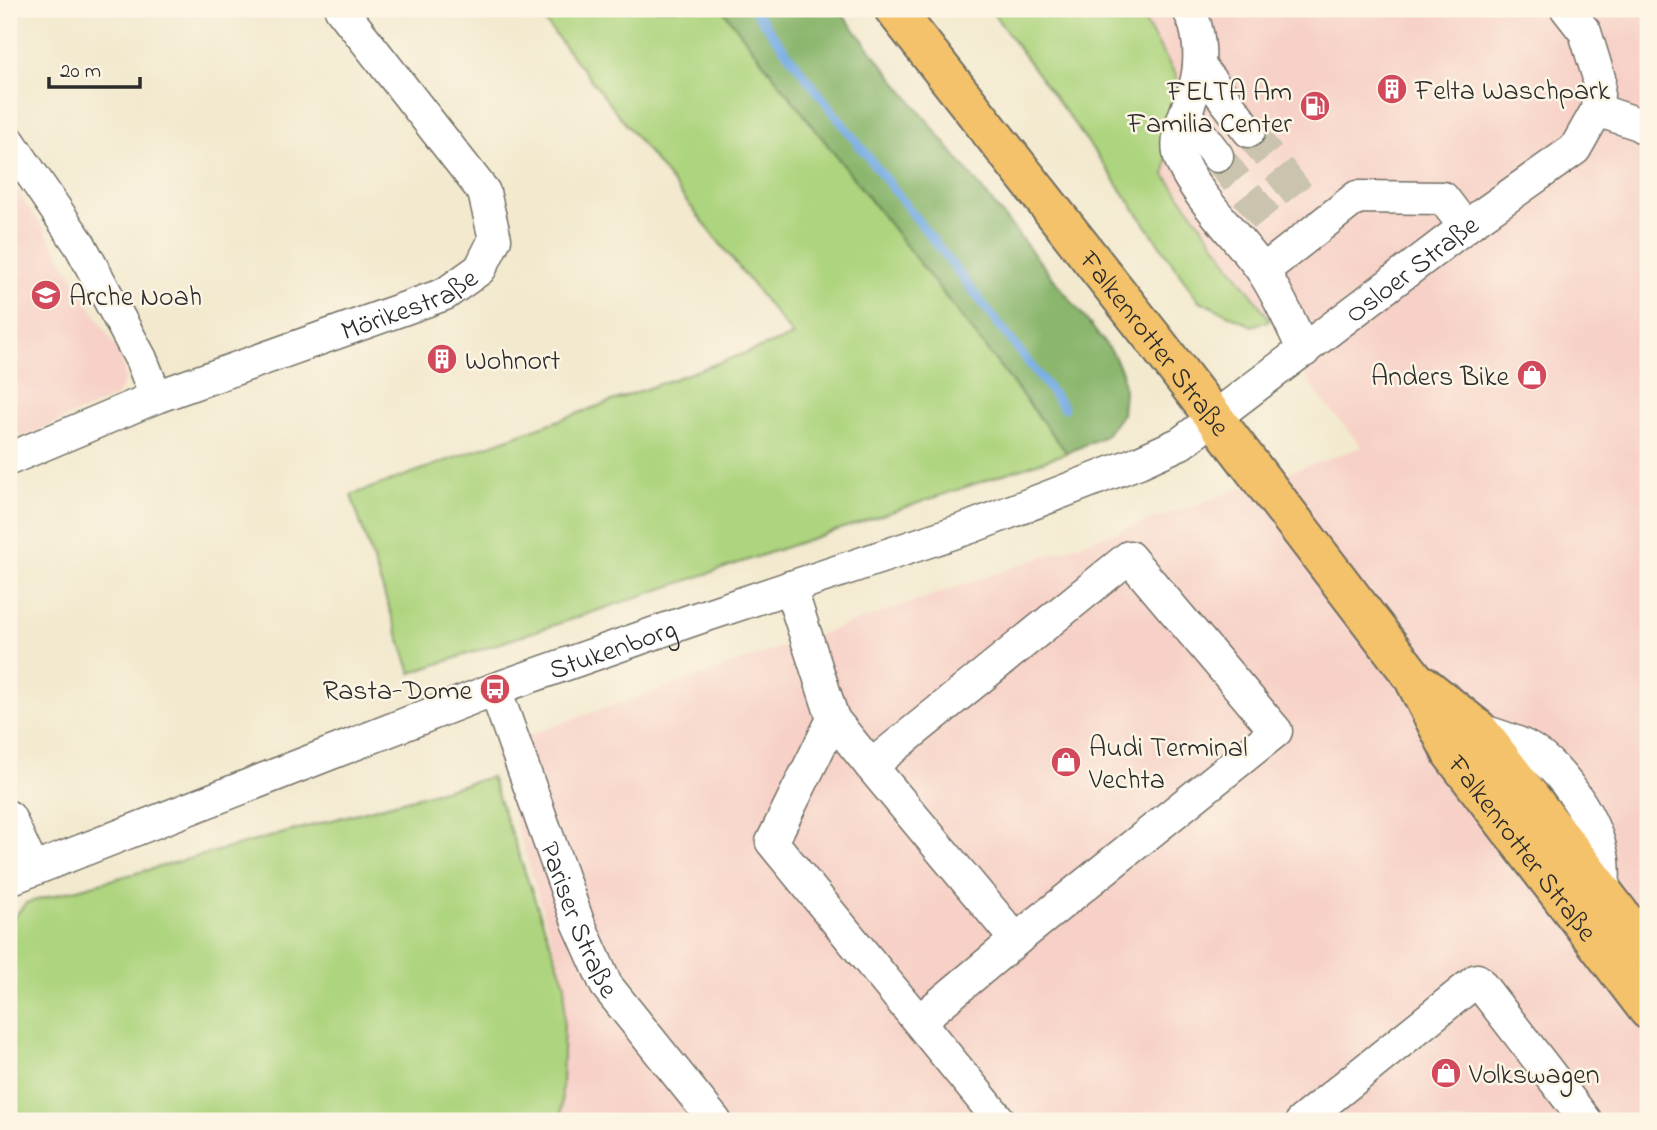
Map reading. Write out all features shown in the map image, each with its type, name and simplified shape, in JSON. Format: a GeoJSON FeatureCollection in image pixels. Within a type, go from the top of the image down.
{"type":"FeatureCollection","features":[{"type":"Feature","properties":{"kind":"main road","name":"Falkenrotter Straße"},"geometry":{"type":"LineString","coordinates":[[894,9],[1413,677],[1452,754],[1648,1010]]}},
{"type":"Feature","properties":{"kind":"main road","name":"Falkenrotter Straße"},"geometry":{"type":"LineString","coordinates":[[1413,677],[1478,729],[1648,951]]}},
{"type":"Feature","properties":{"kind":"street","name":"Mörikestraße"},"geometry":{"type":"LineString","coordinates":[[9,459],[156,397],[445,294],[480,269],[495,239],[484,192],[341,9]]}},
{"type":"Feature","properties":{"kind":"street"},"geometry":{"type":"LineString","coordinates":[[1188,9],[1196,25],[1199,66],[1178,150],[1183,165],[1189,177],[1263,271],[1304,351]]}},
{"type":"Feature","properties":{"kind":"street","name":"Osloer Straße"},"geometry":{"type":"LineString","coordinates":[[1214,419],[1465,227],[1574,149],[1597,110],[1599,78],[1585,32],[1567,9]]}},
{"type":"Feature","properties":{"kind":"street"},"geometry":{"type":"LineString","coordinates":[[1199,66],[1249,131]]}},
{"type":"Feature","properties":{"kind":"street"},"geometry":{"type":"LineString","coordinates":[[1597,110],[1636,122],[1648,130]]}},
{"type":"Feature","properties":{"kind":"street"},"geometry":{"type":"LineString","coordinates":[[1186,115],[1217,156]]}},
{"type":"Feature","properties":{"kind":"street"},"geometry":{"type":"LineString","coordinates":[[9,141],[80,245],[141,359],[156,397]]}},
{"type":"Feature","properties":{"kind":"street"},"geometry":{"type":"LineString","coordinates":[[1263,271],[1283,239],[1314,214],[1357,197],[1443,198],[1465,227]]}},
{"type":"Feature","properties":{"kind":"street","name":"Stukenborg"},"geometry":{"type":"LineString","coordinates":[[21,874],[495,689],[971,527],[1139,462],[1181,443],[1214,419]]}},
{"type":"Feature","properties":{"kind":"street"},"geometry":{"type":"LineString","coordinates":[[871,766],[1129,557],[1276,731],[919,1021]]}},
{"type":"Feature","properties":{"kind":"street"},"geometry":{"type":"LineString","coordinates":[[790,587],[833,719],[1016,940]]}},
{"type":"Feature","properties":{"kind":"street","name":"Pariser Straße"},"geometry":{"type":"LineString","coordinates":[[495,689],[578,922],[606,985],[715,1121]]}},
{"type":"Feature","properties":{"kind":"street"},"geometry":{"type":"LineString","coordinates":[[833,719],[772,842],[1000,1121]]}},
{"type":"Feature","properties":{"kind":"street"},"geometry":{"type":"LineString","coordinates":[[9,817],[21,874]]}},
{"type":"Feature","properties":{"kind":"street"},"geometry":{"type":"LineString","coordinates":[[1302,1121],[1477,980],[1586,1121]]}},
{"type":"Feature","properties":{"kind":"shaded area"},"geometry":{"type":"Polygon","coordinates":[[[1143,9],[1648,9],[1648,1121],[561,1121],[565,984],[493,747],[1362,447],[1319,396],[1270,320],[1165,175],[1177,77],[1142,17],[1143,9]]]}},
{"type":"Feature","properties":{"kind":"shaded area","name":"Arche Noah"},"geometry":{"type":"Polygon","coordinates":[[[9,179],[46,233],[122,358],[125,378],[117,396],[9,443],[9,179]]]}},
{"type":"Feature","properties":{"kind":"green space"},"geometry":{"type":"Polygon","coordinates":[[[535,9],[722,9],[1067,453],[411,673],[351,495],[793,336],[535,9]]]}},
{"type":"Feature","properties":{"kind":"green space"},"geometry":{"type":"Polygon","coordinates":[[[722,9],[838,9],[1112,352],[1122,372],[1124,391],[1122,414],[1105,436],[1067,453],[722,9]]]}},
{"type":"Feature","properties":{"kind":"green space"},"geometry":{"type":"Polygon","coordinates":[[[990,9],[1143,9],[1142,17],[1177,77],[1165,175],[1270,320],[1252,326],[1198,300],[1100,159],[990,9]]]}},
{"type":"Feature","properties":{"kind":"green space"},"geometry":{"type":"Polygon","coordinates":[[[491,777],[565,984],[561,1121],[9,1121],[9,923],[26,903],[491,777]]]}},
{"type":"Feature","properties":{"kind":"waterway"},"geometry":{"type":"LineString","coordinates":[[753,9],[1064,408]]}},
{"type":"Feature","properties":{"kind":"tunnel"},"geometry":{"type":"LineString","coordinates":[[1249,131],[1305,203]]}},
{"type":"Feature","properties":{"kind":"tunnel"},"geometry":{"type":"LineString","coordinates":[[1217,156],[1274,228]]}},
{"type":"Feature","properties":{"kind":"place","name":"Felta Waschpark"},"geometry":{"type":"Point","coordinates":[1392,89]}},
{"type":"Feature","properties":{"kind":"place","name":"FELTA Am Familia Center"},"geometry":{"type":"Point","coordinates":[1315,106]}},
{"type":"Feature","properties":{"kind":"place","name":"Arche Noah"},"geometry":{"type":"Point","coordinates":[46,295]}},
{"type":"Feature","properties":{"kind":"place","name":"Wohnort"},"geometry":{"type":"Point","coordinates":[442,359]}},
{"type":"Feature","properties":{"kind":"place","name":"Anders Bike"},"geometry":{"type":"Point","coordinates":[1532,375]}},
{"type":"Feature","properties":{"kind":"place","name":"Rasta-Dome"},"geometry":{"type":"Point","coordinates":[495,689]}},
{"type":"Feature","properties":{"kind":"place","name":"Audi Terminal Vechta"},"geometry":{"type":"Point","coordinates":[1066,762]}},
{"type":"Feature","properties":{"kind":"place","name":"Volkswagen"},"geometry":{"type":"Point","coordinates":[1446,1073]}}]}
